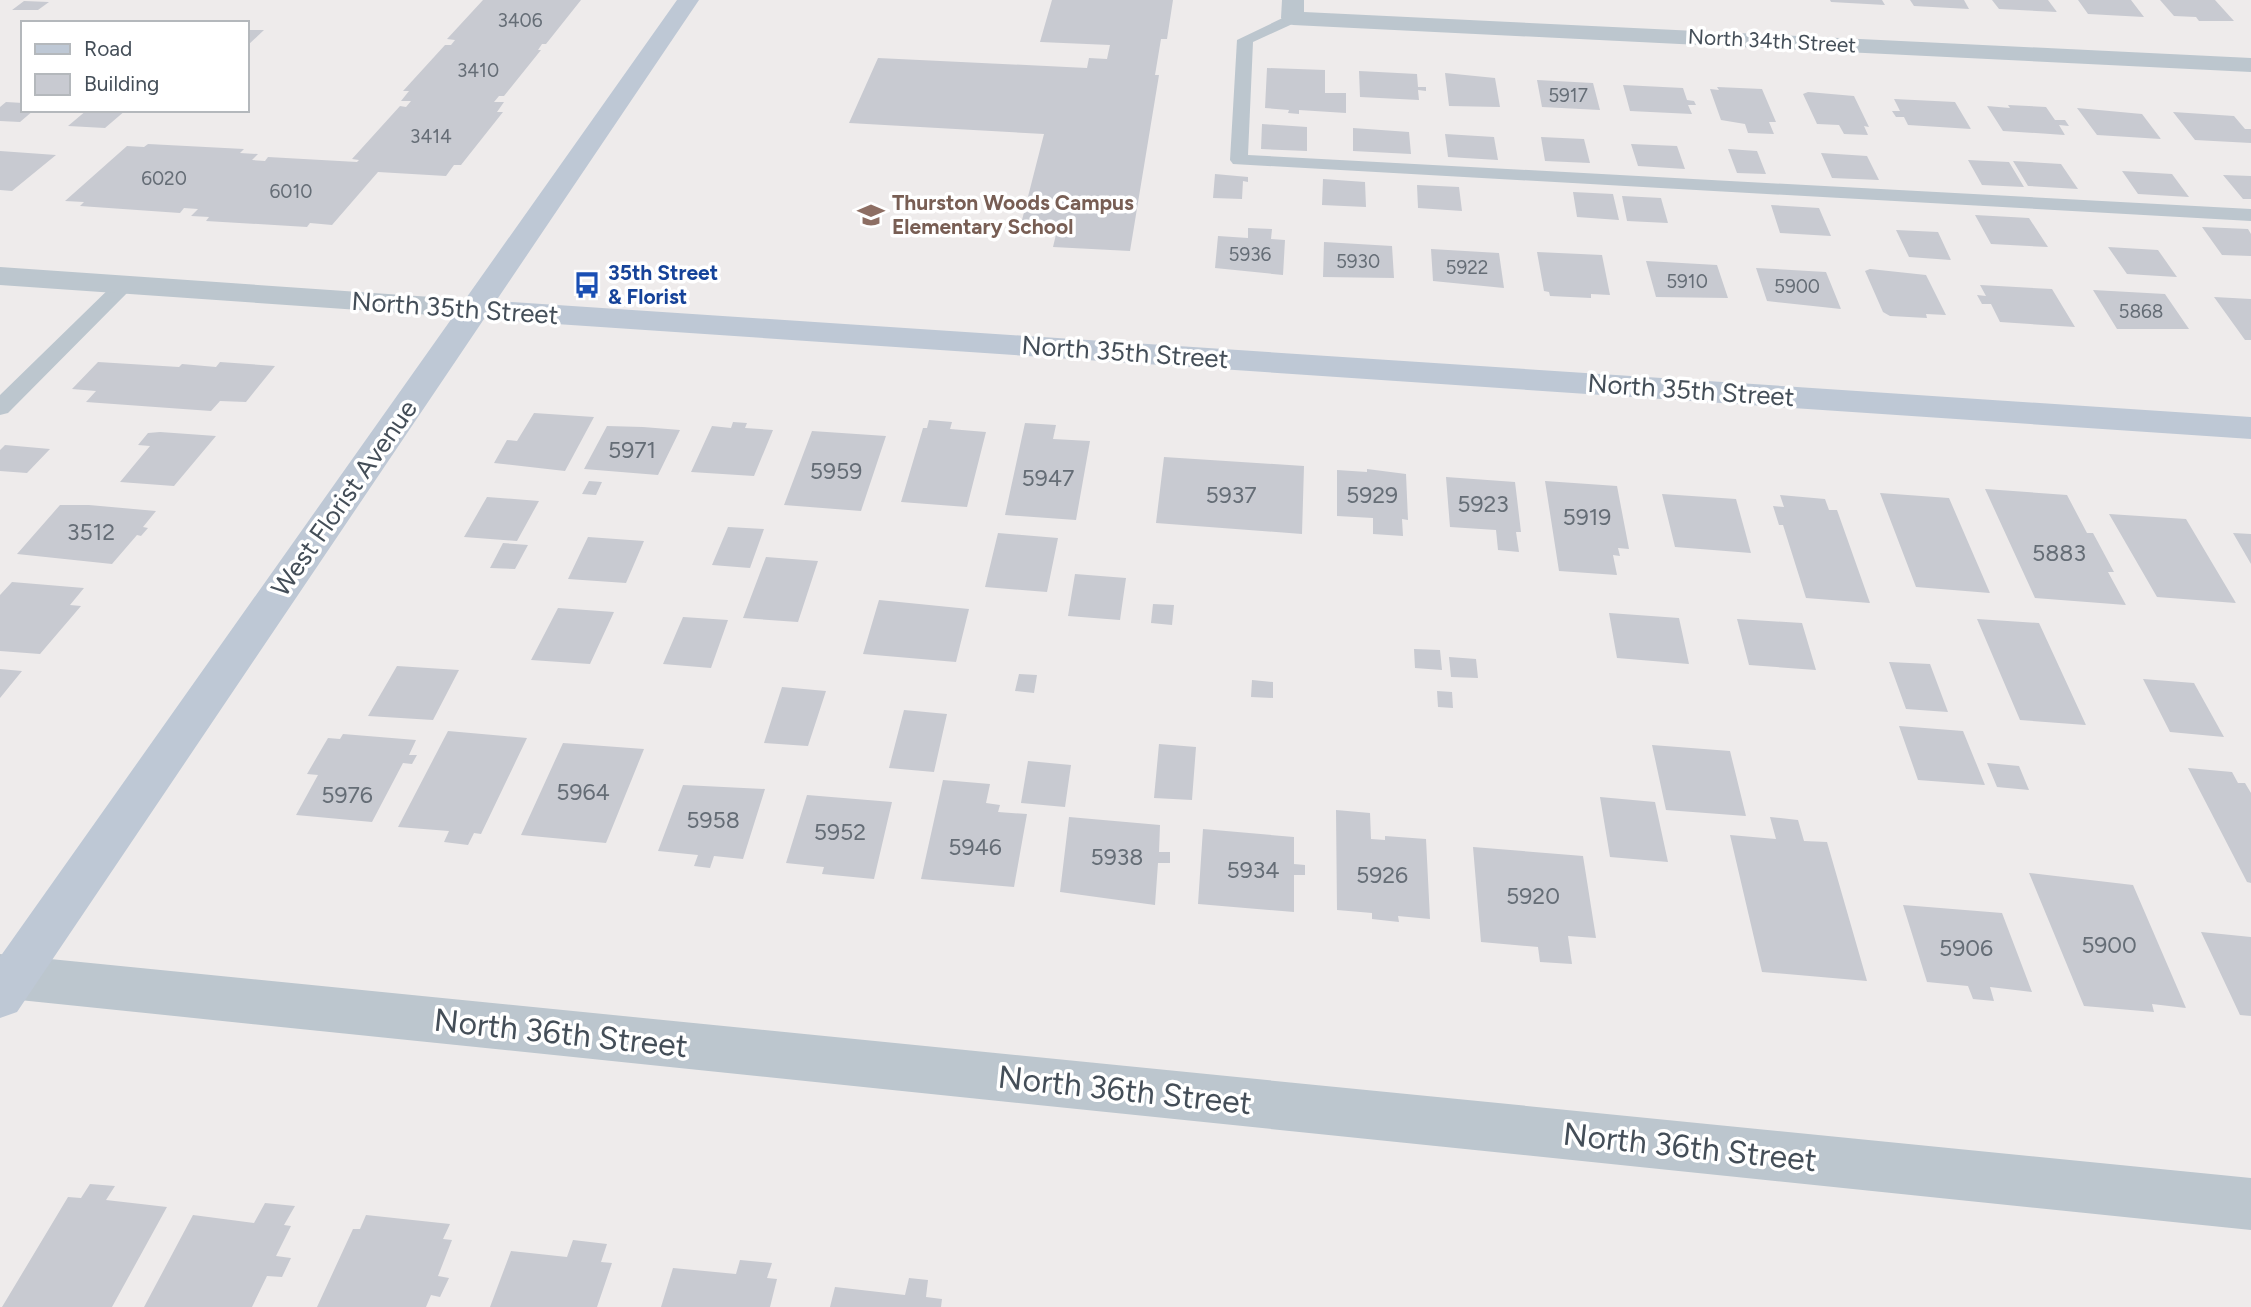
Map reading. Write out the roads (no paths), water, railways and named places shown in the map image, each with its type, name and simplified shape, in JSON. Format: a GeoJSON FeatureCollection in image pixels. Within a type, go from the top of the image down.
{"type":"FeatureCollection","features":[{"type":"Feature","properties":{"kind":"street","name":"West Florist Avenue"},"geometry":{"type":"LineString","coordinates":[[4,983],[688,0]]}},
{"type":"Feature","properties":{"kind":"street","name":"North 34th Street"},"geometry":{"type":"LineString","coordinates":[[1293,9],[2251,65]]}},
{"type":"Feature","properties":{"kind":"street","name":"North 35th Street"},"geometry":{"type":"LineString","coordinates":[[0,276],[2251,428]]}},
{"type":"Feature","properties":{"kind":"street","name":"North 36th Street"},"geometry":{"type":"LineString","coordinates":[[4,983],[2251,1204]]}},
{"type":"Feature","properties":{"kind":"lane"},"geometry":{"type":"LineString","coordinates":[[1293,9],[1245,40],[1239,160],[2251,215]]}},
{"type":"Feature","properties":{"kind":"lane"},"geometry":{"type":"LineString","coordinates":[[0,408],[125,284]]}},
{"type":"Feature","properties":{"kind":"place","name":"Thurston Woods Campus Elementary School"},"geometry":{"type":"Point","coordinates":[871,215]}},
{"type":"Feature","properties":{"kind":"place","name":"35th Street & Florist"},"geometry":{"type":"Point","coordinates":[587,285]}}]}
